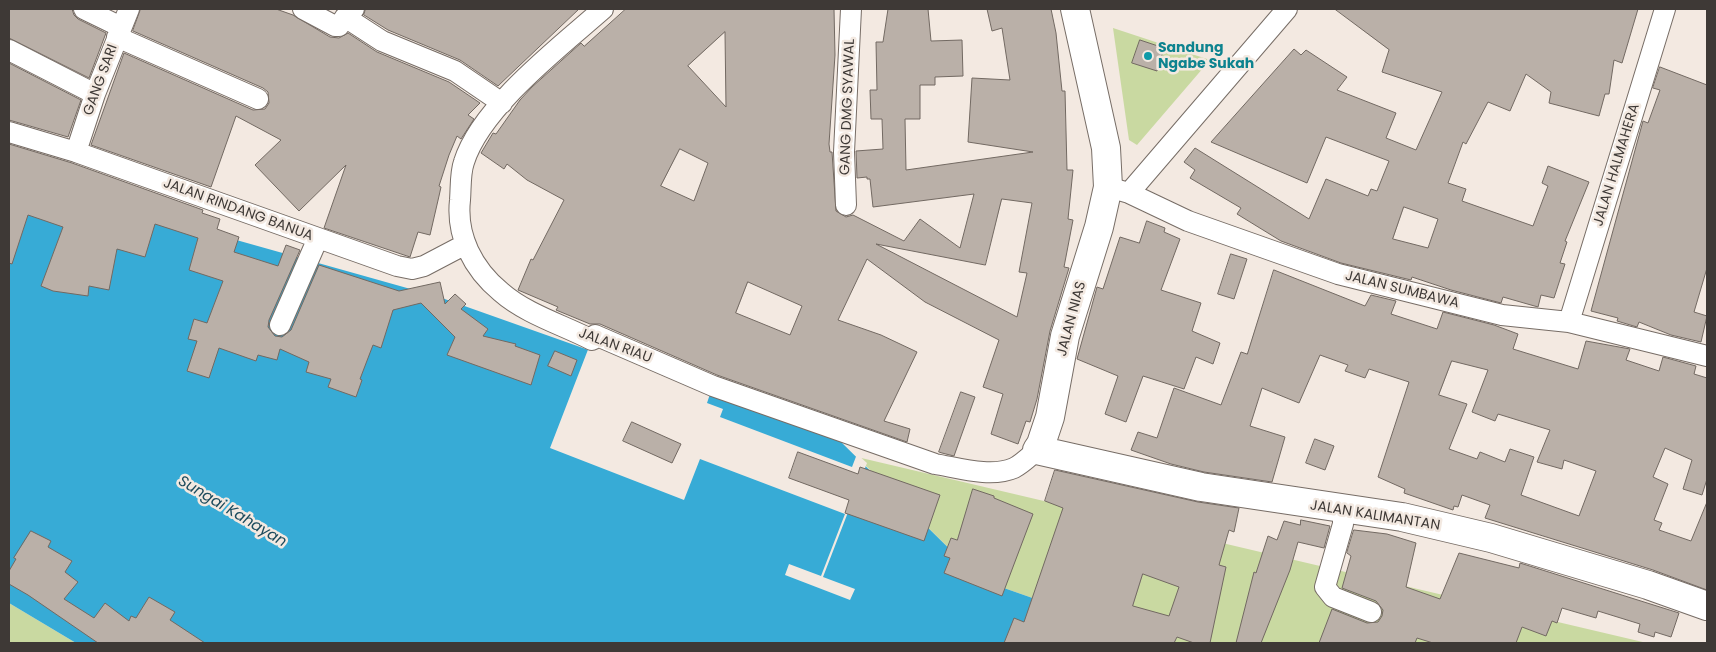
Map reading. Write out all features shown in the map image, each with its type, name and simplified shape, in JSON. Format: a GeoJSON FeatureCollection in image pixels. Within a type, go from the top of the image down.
{"type":"FeatureCollection","features":[{"type":"Feature","properties":{"kind":"street"},"geometry":{"type":"LineString","coordinates":[[84,9],[122,24],[258,99]]}},
{"type":"Feature","properties":{"kind":"street"},"geometry":{"type":"LineString","coordinates":[[303,9],[335,26],[339,26],[349,13],[382,41],[456,71],[502,103]]}},
{"type":"Feature","properties":{"kind":"street","name":"JALAN RIAU"},"geometry":{"type":"LineString","coordinates":[[603,9],[545,60],[502,103],[478,133],[464,162],[458,216],[464,245],[501,292],[524,307],[592,340],[596,335],[713,386],[935,464],[973,471],[995,471],[1014,468],[1037,450]]}},
{"type":"Feature","properties":{"kind":"street","name":"GANG DMG SYAWAL"},"geometry":{"type":"LineString","coordinates":[[846,205],[844,152],[851,9]]}},
{"type":"Feature","properties":{"kind":"street","name":"JALAN NIAS"},"geometry":{"type":"LineString","coordinates":[[1037,450],[1041,444],[1050,417],[1065,336],[1099,227],[1118,190],[1106,148],[1074,9]]}},
{"type":"Feature","properties":{"kind":"street"},"geometry":{"type":"LineString","coordinates":[[1118,190],[1287,9]]}},
{"type":"Feature","properties":{"kind":"street","name":"JALAN HALMAHERA"},"geometry":{"type":"LineString","coordinates":[[1569,322],[1665,9]]}},
{"type":"Feature","properties":{"kind":"street","name":"GANG SARI"},"geometry":{"type":"LineString","coordinates":[[76,152],[95,94],[122,24]]}},
{"type":"Feature","properties":{"kind":"street"},"geometry":{"type":"LineString","coordinates":[[9,50],[95,94]]}},
{"type":"Feature","properties":{"kind":"street","name":"JALAN RINDANG BANUA"},"geometry":{"type":"LineString","coordinates":[[9,132],[76,152],[365,256],[412,269],[424,266],[464,245]]}},
{"type":"Feature","properties":{"kind":"street","name":"JALAN SUMBAWA"},"geometry":{"type":"LineString","coordinates":[[1118,190],[1188,220],[1338,274],[1502,315],[1569,322],[1707,356]]}},
{"type":"Feature","properties":{"kind":"street"},"geometry":{"type":"LineString","coordinates":[[280,325],[318,238]]}},
{"type":"Feature","properties":{"kind":"street","name":"JALAN KALIMANTAN"},"geometry":{"type":"LineString","coordinates":[[1037,450],[1201,486],[1343,510],[1402,517],[1491,538],[1707,606]]}},
{"type":"Feature","properties":{"kind":"street"},"geometry":{"type":"LineString","coordinates":[[1343,510],[1343,524],[1325,587],[1333,596],[1371,612]]}},
{"type":"Feature","properties":{"kind":"green space"},"geometry":{"type":"Polygon","coordinates":[[[1113,28],[1210,60],[1137,145],[1129,140],[1113,28]]]}},
{"type":"Feature","properties":{"kind":"green space"},"geometry":{"type":"Polygon","coordinates":[[[857,457],[1647,643],[1161,643],[981,580],[857,457]]]}},
{"type":"Feature","properties":{"kind":"green space"},"geometry":{"type":"Polygon","coordinates":[[[9,603],[76,643],[9,643],[9,603]]]}},
{"type":"Feature","properties":{"kind":"water","name":"Sungai Kahayan"},"geometry":{"type":"Polygon","coordinates":[[[9,185],[119,207],[439,297],[837,438],[981,580],[1161,643],[76,643],[9,603],[9,185]]]}},
{"type":"Feature","properties":{"kind":"pier"},"geometry":{"type":"Polygon","coordinates":[[[589,347],[711,391],[707,403],[723,409],[720,417],[852,467],[857,454],[867,463],[823,577],[855,589],[850,600],[785,575],[789,564],[821,576],[845,514],[700,459],[684,500],[550,448],[589,347]]]}},
{"type":"Feature","properties":{"kind":"building"},"geometry":{"type":"Polygon","coordinates":[[[9,9],[72,9],[78,19],[106,33],[89,78],[9,38],[9,9]]]}},
{"type":"Feature","properties":{"kind":"building"},"geometry":{"type":"Polygon","coordinates":[[[141,9],[276,9],[293,15],[330,37],[339,38],[348,33],[377,52],[449,82],[480,103],[468,115],[474,119],[461,139],[457,136],[449,155],[439,186],[441,187],[430,235],[418,232],[410,257],[324,228],[346,165],[299,211],[255,165],[281,140],[236,116],[211,187],[91,145],[124,53],[253,110],[265,109],[269,103],[268,92],[263,88],[133,31],[141,9]]]}},
{"type":"Feature","properties":{"kind":"building"},"geometry":{"type":"Polygon","coordinates":[[[366,9],[579,9],[498,86],[460,60],[388,30],[364,15],[366,9]]]}},
{"type":"Feature","properties":{"kind":"building"},"geometry":{"type":"Polygon","coordinates":[[[626,9],[834,9],[835,55],[829,144],[830,152],[832,152],[836,211],[846,217],[853,215],[904,241],[920,219],[960,248],[974,194],[873,207],[870,179],[867,179],[867,177],[857,178],[856,151],[883,149],[882,119],[871,119],[870,90],[877,90],[876,42],[883,42],[888,9],[928,9],[931,41],[962,40],[963,76],[935,77],[935,85],[920,85],[920,119],[905,119],[906,170],[1033,152],[968,142],[972,78],[1010,80],[1002,28],[992,31],[987,9],[1051,9],[1056,33],[1062,91],[1065,91],[1067,170],[1073,170],[1068,219],[1073,220],[1064,267],[1069,268],[1050,331],[1037,399],[1030,422],[1026,421],[1018,444],[991,434],[1003,394],[983,387],[999,340],[925,302],[867,259],[838,320],[881,335],[917,352],[884,421],[910,429],[907,442],[717,375],[600,324],[590,324],[556,310],[558,307],[518,290],[531,259],[533,260],[564,200],[527,180],[507,164],[504,169],[481,153],[493,133],[496,134],[520,100],[532,87],[581,43],[584,46],[626,9]],[[725,32],[688,66],[726,107],[725,32]],[[680,149],[661,186],[694,201],[708,163],[680,149]],[[1002,199],[985,265],[876,244],[1017,317],[1027,273],[1019,272],[1032,203],[1002,199]],[[748,282],[736,313],[790,335],[802,306],[748,282]]]}},
{"type":"Feature","properties":{"kind":"building"},"geometry":{"type":"Polygon","coordinates":[[[1335,9],[1638,9],[1622,63],[1614,60],[1609,94],[1605,94],[1599,116],[1549,103],[1551,92],[1526,74],[1510,111],[1488,102],[1466,144],[1463,142],[1448,183],[1466,189],[1462,201],[1533,226],[1548,186],[1542,183],[1548,166],[1589,182],[1565,241],[1567,242],[1560,263],[1565,264],[1554,298],[1541,295],[1538,307],[1503,297],[1501,303],[1451,290],[1412,277],[1411,280],[1341,263],[1281,241],[1237,214],[1241,208],[1190,178],[1195,170],[1184,162],[1195,148],[1309,219],[1326,179],[1368,196],[1371,189],[1377,191],[1389,161],[1326,137],[1307,183],[1211,142],[1294,49],[1301,55],[1306,50],[1347,77],[1337,90],[1396,113],[1386,138],[1416,150],[1442,92],[1382,72],[1389,50],[1335,9]],[[1404,207],[1393,239],[1428,248],[1438,219],[1404,207]]]}},
{"type":"Feature","properties":{"kind":"building","name":"Sandung Ngabe Sukah"},"geometry":{"type":"Polygon","coordinates":[[[1140,40],[1164,48],[1157,71],[1132,63],[1140,40]]]}},
{"type":"Feature","properties":{"kind":"building"},"geometry":{"type":"Polygon","coordinates":[[[9,63],[81,100],[68,137],[9,120],[9,63]]]}},
{"type":"Feature","properties":{"kind":"building"},"geometry":{"type":"Polygon","coordinates":[[[1660,67],[1707,85],[1707,268],[1694,312],[1707,316],[1701,342],[1671,335],[1639,322],[1637,327],[1617,321],[1618,318],[1591,311],[1643,121],[1648,123],[1660,90],[1653,88],[1660,67]]]}},
{"type":"Feature","properties":{"kind":"building"},"geometry":{"type":"Polygon","coordinates":[[[9,144],[72,163],[203,210],[202,213],[220,219],[217,229],[239,237],[234,252],[278,266],[286,245],[300,250],[269,320],[268,327],[275,336],[282,337],[291,330],[319,265],[399,291],[440,282],[445,304],[455,294],[466,304],[461,309],[488,329],[483,336],[516,344],[515,346],[540,355],[531,385],[447,355],[455,337],[421,303],[393,310],[381,348],[373,345],[360,379],[362,380],[356,397],[328,387],[331,379],[306,372],[309,362],[280,349],[277,360],[258,355],[256,361],[219,348],[209,378],[187,371],[197,341],[188,339],[194,319],[207,323],[223,281],[189,270],[198,238],[155,224],[145,257],[117,249],[109,290],[89,286],[88,296],[53,291],[41,286],[63,227],[28,215],[12,264],[9,263],[9,144]]]}},
{"type":"Feature","properties":{"kind":"building"},"geometry":{"type":"Polygon","coordinates":[[[1147,221],[1165,228],[1164,232],[1180,239],[1161,290],[1201,303],[1192,331],[1220,343],[1213,364],[1196,357],[1184,389],[1143,376],[1126,422],[1105,414],[1118,376],[1077,359],[1097,287],[1103,289],[1120,237],[1139,243],[1147,221]]]}},
{"type":"Feature","properties":{"kind":"building"},"geometry":{"type":"Polygon","coordinates":[[[1231,254],[1247,259],[1234,299],[1218,294],[1231,254]]]}},
{"type":"Feature","properties":{"kind":"building"},"geometry":{"type":"Polygon","coordinates":[[[1274,270],[1365,306],[1371,295],[1396,301],[1391,314],[1437,329],[1443,312],[1494,325],[1518,334],[1513,349],[1578,369],[1586,341],[1630,349],[1626,360],[1659,371],[1663,357],[1696,366],[1694,374],[1707,378],[1707,479],[1702,495],[1683,489],[1692,460],[1665,448],[1653,477],[1668,484],[1654,520],[1662,523],[1659,530],[1691,541],[1707,502],[1707,590],[1653,570],[1485,518],[1490,505],[1462,495],[1458,507],[1454,506],[1453,510],[1404,493],[1405,489],[1378,477],[1409,382],[1369,369],[1365,378],[1345,371],[1348,365],[1320,355],[1299,403],[1262,388],[1250,426],[1285,437],[1272,482],[1204,472],[1171,464],[1131,450],[1138,432],[1157,438],[1174,388],[1221,405],[1241,352],[1247,354],[1274,270]],[[1452,361],[1439,395],[1467,404],[1449,449],[1477,459],[1480,452],[1505,462],[1510,449],[1534,457],[1521,495],[1579,516],[1596,471],[1564,460],[1562,469],[1537,462],[1550,430],[1498,414],[1495,421],[1472,412],[1488,370],[1452,361]]]}},
{"type":"Feature","properties":{"kind":"building"},"geometry":{"type":"Polygon","coordinates":[[[555,351],[577,360],[571,376],[548,366],[555,351]]]}},
{"type":"Feature","properties":{"kind":"building"},"geometry":{"type":"Polygon","coordinates":[[[961,392],[975,397],[954,456],[939,452],[961,392]]]}},
{"type":"Feature","properties":{"kind":"building"},"geometry":{"type":"Polygon","coordinates":[[[632,422],[681,444],[672,463],[623,441],[632,422]]]}},
{"type":"Feature","properties":{"kind":"building"},"geometry":{"type":"Polygon","coordinates":[[[1315,439],[1334,446],[1325,470],[1306,463],[1315,439]]]}},
{"type":"Feature","properties":{"kind":"building"},"geometry":{"type":"Polygon","coordinates":[[[798,452],[858,474],[860,467],[940,495],[924,541],[845,513],[849,500],[789,478],[798,452]]]}},
{"type":"Feature","properties":{"kind":"building"},"geometry":{"type":"Polygon","coordinates":[[[1055,470],[1198,502],[1239,508],[1234,532],[1229,530],[1219,565],[1226,567],[1210,643],[1194,643],[1177,637],[1174,643],[1004,643],[1014,618],[1024,622],[1063,508],[1045,501],[1055,470]],[[1143,574],[1133,606],[1169,616],[1179,587],[1143,574]]]}},
{"type":"Feature","properties":{"kind":"building"},"geometry":{"type":"Polygon","coordinates":[[[973,489],[994,496],[994,498],[1033,514],[1002,596],[944,573],[950,558],[944,556],[951,538],[957,540],[973,489]]]}},
{"type":"Feature","properties":{"kind":"building"},"geometry":{"type":"Polygon","coordinates":[[[1301,520],[1330,526],[1324,548],[1298,542],[1290,570],[1261,643],[1236,643],[1254,572],[1256,573],[1268,536],[1277,540],[1284,521],[1300,525],[1301,520]]]}},
{"type":"Feature","properties":{"kind":"building"},"geometry":{"type":"Polygon","coordinates":[[[1354,530],[1387,534],[1416,543],[1406,587],[1440,599],[1459,553],[1519,568],[1520,563],[1679,613],[1671,637],[1655,632],[1654,637],[1638,632],[1640,624],[1598,611],[1596,618],[1562,608],[1557,623],[1552,621],[1546,636],[1522,627],[1516,643],[1433,643],[1417,638],[1415,643],[1319,643],[1332,609],[1367,623],[1378,622],[1382,616],[1383,610],[1376,601],[1342,588],[1351,556],[1347,553],[1354,530]]]}},
{"type":"Feature","properties":{"kind":"building"},"geometry":{"type":"Polygon","coordinates":[[[31,531],[51,541],[48,547],[72,561],[65,572],[78,582],[64,599],[94,618],[105,603],[129,621],[131,616],[136,618],[149,597],[175,612],[170,620],[205,643],[98,643],[9,584],[9,571],[16,559],[14,558],[31,531]]]}},
{"type":"Feature","properties":{"kind":"place","name":"Sandung Ngabe Sukah"},"geometry":{"type":"Point","coordinates":[1148,56]}}]}
